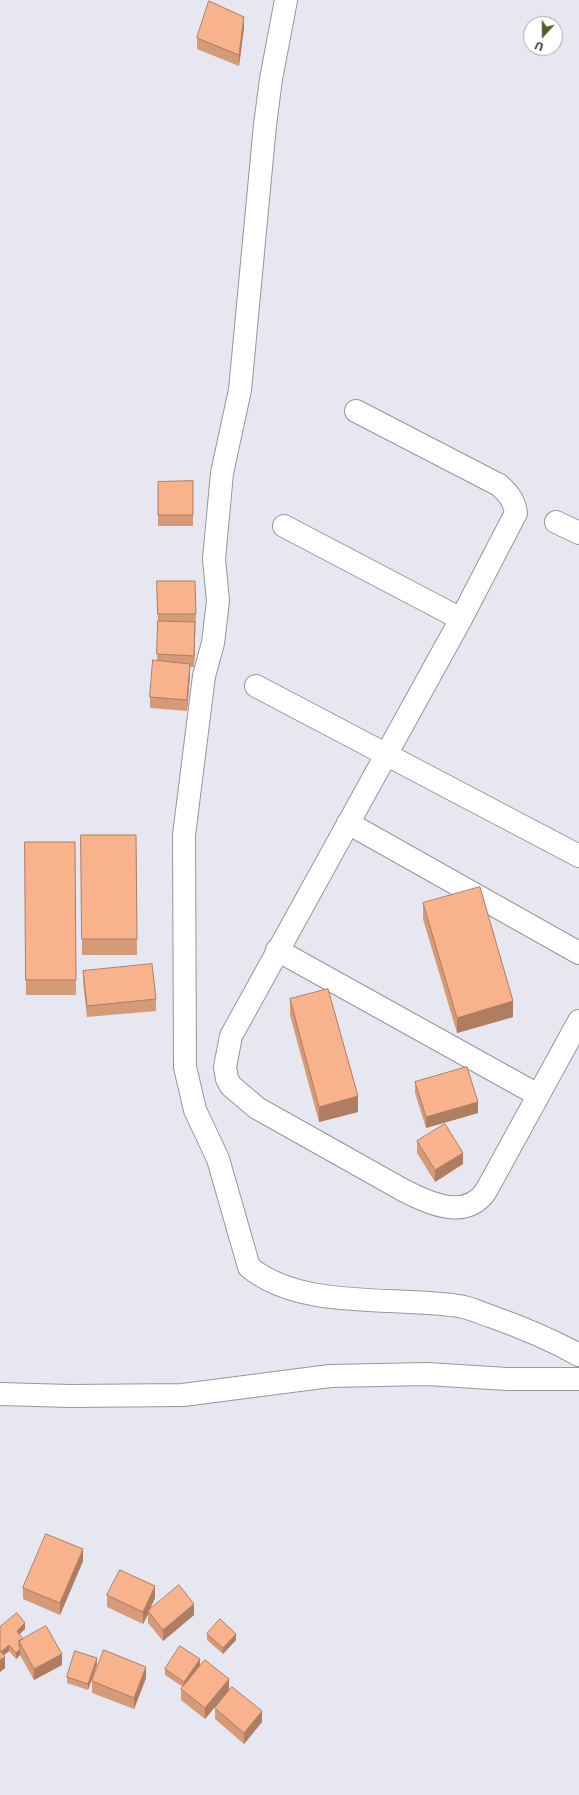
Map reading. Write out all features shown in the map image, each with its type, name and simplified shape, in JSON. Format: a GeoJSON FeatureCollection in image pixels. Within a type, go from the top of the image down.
{"type":"FeatureCollection","features":[{"type":"Feature","properties":{"kind":"street"},"geometry":{"type":"LineString","coordinates":[[286,0],[271,79],[265,125],[240,390],[222,473],[214,559],[218,601],[214,643],[204,676],[184,835],[185,1067],[195,1110],[218,1159],[249,1267],[262,1278],[278,1285],[313,1295],[460,1306],[545,1337],[579,1355]]}},
{"type":"Feature","properties":{"kind":"street"},"geometry":{"type":"LineString","coordinates":[[356,411],[483,476],[510,495],[515,503],[516,513],[461,619],[231,1036],[225,1067],[227,1079],[231,1086],[258,1108],[403,1190],[428,1202],[460,1208],[474,1204],[481,1199],[579,1021]]}},
{"type":"Feature","properties":{"kind":"street"},"geometry":{"type":"LineString","coordinates":[[556,522],[579,533]]}},
{"type":"Feature","properties":{"kind":"street"},"geometry":{"type":"LineString","coordinates":[[284,526],[461,619]]}},
{"type":"Feature","properties":{"kind":"street"},"geometry":{"type":"LineString","coordinates":[[256,686],[579,856]]}},
{"type":"Feature","properties":{"kind":"street"},"geometry":{"type":"LineString","coordinates":[[348,823],[579,953]]}},
{"type":"Feature","properties":{"kind":"street"},"geometry":{"type":"LineString","coordinates":[[278,950],[538,1095]]}},
{"type":"Feature","properties":{"kind":"street"},"geometry":{"type":"LineString","coordinates":[[0,1394],[70,1396],[183,1395],[338,1376],[427,1374],[507,1379],[579,1379]]}},
{"type":"Feature","properties":{"kind":"building"},"geometry":{"type":"Polygon","coordinates":[[[209,1],[244,17],[239,55],[197,38],[209,1]]]}},
{"type":"Feature","properties":{"kind":"building"},"geometry":{"type":"Polygon","coordinates":[[[193,481],[193,515],[158,515],[158,482],[193,481]]]}},
{"type":"Feature","properties":{"kind":"building"},"geometry":{"type":"Polygon","coordinates":[[[157,581],[195,581],[196,614],[158,614],[157,581]]]}},
{"type":"Feature","properties":{"kind":"building"},"geometry":{"type":"Polygon","coordinates":[[[158,621],[195,622],[194,656],[157,654],[158,621]]]}},
{"type":"Feature","properties":{"kind":"building"},"geometry":{"type":"Polygon","coordinates":[[[153,660],[190,664],[187,700],[150,697],[153,660]]]}},
{"type":"Feature","properties":{"kind":"building"},"geometry":{"type":"Polygon","coordinates":[[[81,835],[136,835],[137,939],[82,939],[81,835]]]}},
{"type":"Feature","properties":{"kind":"building"},"geometry":{"type":"Polygon","coordinates":[[[25,842],[75,842],[76,980],[26,980],[25,842]]]}},
{"type":"Feature","properties":{"kind":"building"},"geometry":{"type":"Polygon","coordinates":[[[480,887],[513,1001],[457,1018],[423,903],[480,887]]]}},
{"type":"Feature","properties":{"kind":"building"},"geometry":{"type":"Polygon","coordinates":[[[152,964],[156,999],[87,1006],[83,971],[152,964]]]}},
{"type":"Feature","properties":{"kind":"building"},"geometry":{"type":"Polygon","coordinates":[[[328,989],[358,1096],[319,1107],[290,999],[328,989]]]}},
{"type":"Feature","properties":{"kind":"building"},"geometry":{"type":"Polygon","coordinates":[[[467,1067],[478,1102],[426,1117],[415,1082],[467,1067]]]}},
{"type":"Feature","properties":{"kind":"building"},"geometry":{"type":"Polygon","coordinates":[[[445,1124],[463,1153],[435,1170],[417,1141],[445,1124]]]}},
{"type":"Feature","properties":{"kind":"building"},"geometry":{"type":"Polygon","coordinates":[[[46,1534],[83,1549],[60,1603],[23,1588],[46,1534]]]}},
{"type":"Feature","properties":{"kind":"building"},"geometry":{"type":"Polygon","coordinates":[[[120,1570],[155,1586],[143,1612],[107,1595],[120,1570]]]}},
{"type":"Feature","properties":{"kind":"building"},"geometry":{"type":"Polygon","coordinates":[[[179,1585],[194,1604],[163,1630],[148,1611],[179,1585]]]}},
{"type":"Feature","properties":{"kind":"building"},"geometry":{"type":"Polygon","coordinates":[[[17,1613],[25,1623],[17,1631],[23,1639],[19,1641],[20,1649],[16,1653],[9,1645],[1,1652],[0,1627],[17,1613]]]}},
{"type":"Feature","properties":{"kind":"building"},"geometry":{"type":"Polygon","coordinates":[[[220,1619],[236,1634],[223,1648],[207,1634],[220,1619]]]}},
{"type":"Feature","properties":{"kind":"building"},"geometry":{"type":"Polygon","coordinates":[[[46,1626],[62,1654],[34,1669],[19,1641],[46,1626]]]}},
{"type":"Feature","properties":{"kind":"building"},"geometry":{"type":"Polygon","coordinates":[[[180,1646],[200,1659],[184,1682],[165,1669],[180,1646]]]}},
{"type":"Feature","properties":{"kind":"building"},"geometry":{"type":"Polygon","coordinates":[[[0,1650],[5,1657],[0,1660],[0,1650]]]}},
{"type":"Feature","properties":{"kind":"building"},"geometry":{"type":"Polygon","coordinates":[[[104,1650],[146,1667],[134,1698],[92,1681],[104,1650]]]}},
{"type":"Feature","properties":{"kind":"building"},"geometry":{"type":"Polygon","coordinates":[[[75,1651],[97,1658],[88,1684],[67,1677],[75,1651]]]}},
{"type":"Feature","properties":{"kind":"building"},"geometry":{"type":"Polygon","coordinates":[[[205,1660],[229,1679],[205,1708],[181,1689],[205,1660]]]}},
{"type":"Feature","properties":{"kind":"building"},"geometry":{"type":"Polygon","coordinates":[[[232,1687],[262,1711],[244,1733],[215,1708],[232,1687]]]}}]}
